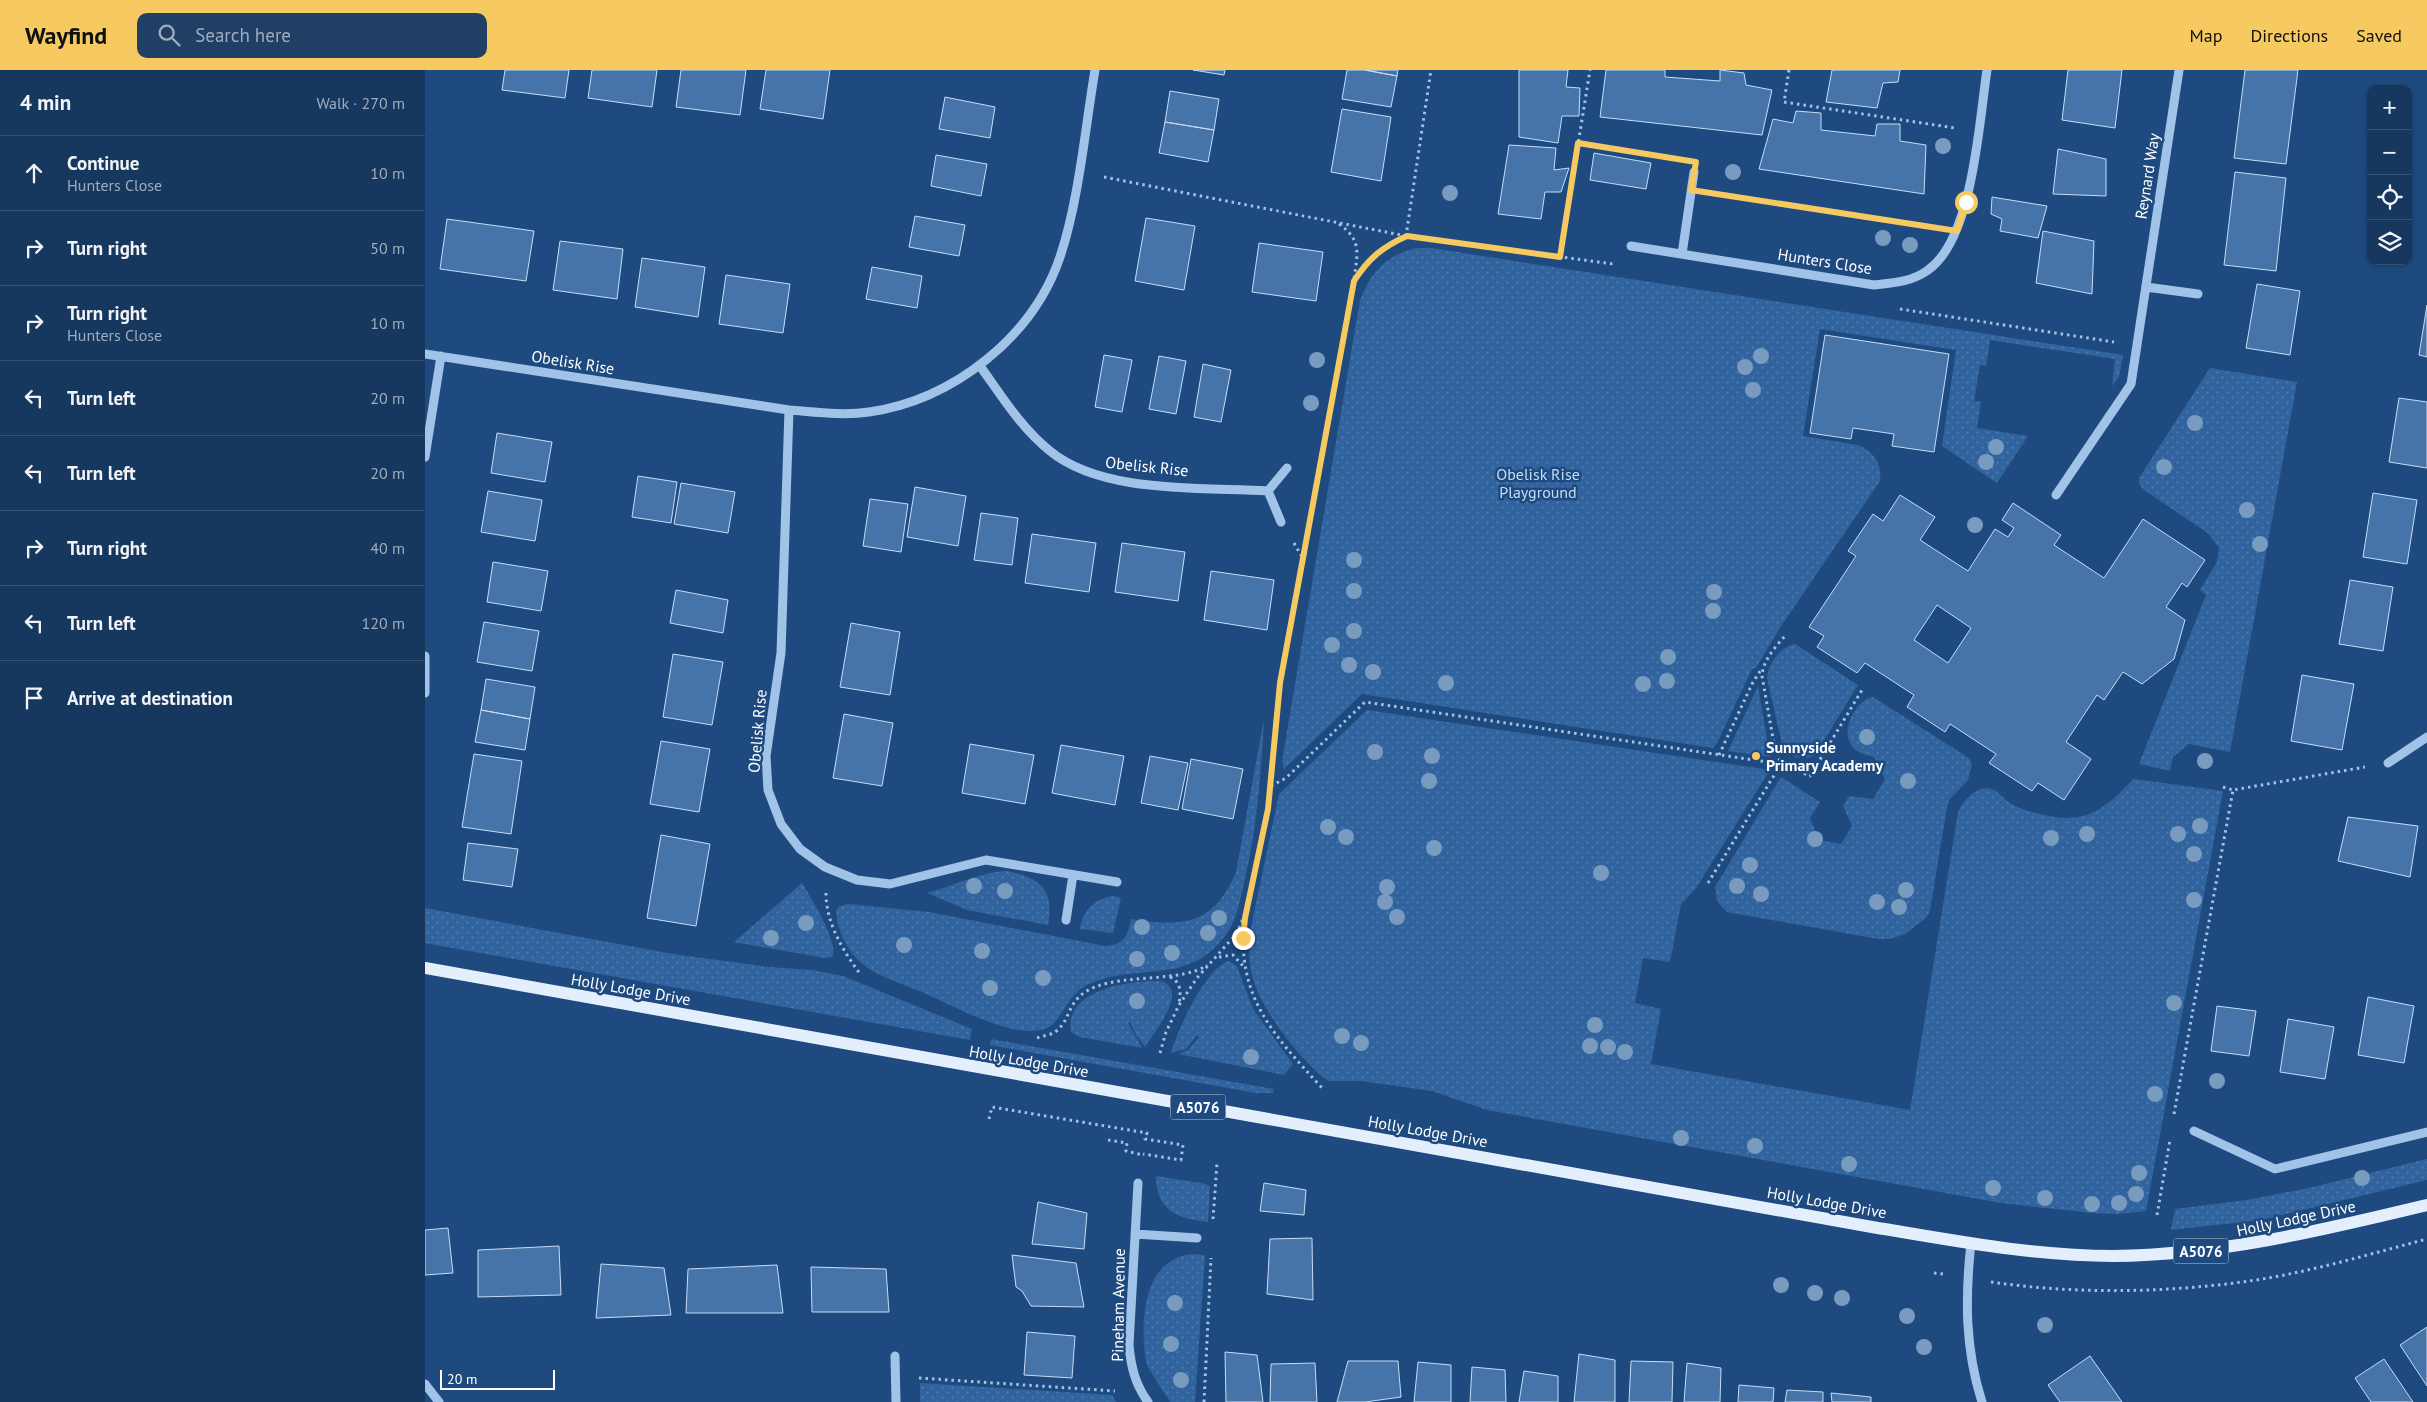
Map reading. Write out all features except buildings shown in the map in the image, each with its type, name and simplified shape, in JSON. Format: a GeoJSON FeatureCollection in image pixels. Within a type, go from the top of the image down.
{"type":"FeatureCollection","features":[{"type":"Feature","properties":{"kind":"main road","name":"Holly Lodge Drive"},"geometry":{"type":"LineString","coordinates":[[425,968],[1971,1243],[2077,1254],[2123,1255],[2200,1251],[2292,1237],[2427,1204]]}},
{"type":"Feature","properties":{"kind":"street","name":"Obelisk Rise"},"geometry":{"type":"LineString","coordinates":[[425,354],[789,410],[833,413],[869,412],[936,392],[980,366],[1005,344],[1027,319],[1051,280],[1060,259],[1071,222],[1095,70]]}},
{"type":"Feature","properties":{"kind":"street","name":"Hunters Close"},"geometry":{"type":"LineString","coordinates":[[1631,246],[1874,284],[1903,282],[1928,270],[1945,254],[1957,231],[1966,202],[1987,70]]}},
{"type":"Feature","properties":{"kind":"street","name":"Reynard Way"},"geometry":{"type":"LineString","coordinates":[[2056,495],[2131,384],[2179,70]]}},
{"type":"Feature","properties":{"kind":"street"},"geometry":{"type":"LineString","coordinates":[[1682,254],[1694,172]]}},
{"type":"Feature","properties":{"kind":"street"},"geometry":{"type":"LineString","coordinates":[[2146,287],[2198,294]]}},
{"type":"Feature","properties":{"kind":"street"},"geometry":{"type":"LineString","coordinates":[[425,457],[441,356]]}},
{"type":"Feature","properties":{"kind":"street","name":"Obelisk Rise"},"geometry":{"type":"LineString","coordinates":[[980,366],[1035,438],[1050,452],[1089,474],[1112,480],[1143,484],[1268,491]]}},
{"type":"Feature","properties":{"kind":"street","name":"Obelisk Rise"},"geometry":{"type":"LineString","coordinates":[[789,410],[781,653],[766,756],[768,790],[781,824],[800,849],[825,867],[857,880],[890,884],[986,860],[1117,882]]}},
{"type":"Feature","properties":{"kind":"street"},"geometry":{"type":"LineString","coordinates":[[1281,522],[1268,491],[1287,468]]}},
{"type":"Feature","properties":{"kind":"street"},"geometry":{"type":"LineString","coordinates":[[425,656],[425,693]]}},
{"type":"Feature","properties":{"kind":"street"},"geometry":{"type":"LineString","coordinates":[[2388,763],[2427,737]]}},
{"type":"Feature","properties":{"kind":"street"},"geometry":{"type":"LineString","coordinates":[[1066,920],[1073,875]]}},
{"type":"Feature","properties":{"kind":"street"},"geometry":{"type":"LineString","coordinates":[[2194,1131],[2275,1169],[2427,1132]]}},
{"type":"Feature","properties":{"kind":"street","name":"Pineham Avenue"},"geometry":{"type":"LineString","coordinates":[[1138,1183],[1129,1345],[1135,1381],[1148,1402]]}},
{"type":"Feature","properties":{"kind":"street","name":"Pineham Avenue"},"geometry":{"type":"LineString","coordinates":[[1135,1234],[1197,1238]]}},
{"type":"Feature","properties":{"kind":"street"},"geometry":{"type":"LineString","coordinates":[[1971,1243],[1967,1278],[1967,1322],[1969,1348],[1982,1402]]}},
{"type":"Feature","properties":{"kind":"street"},"geometry":{"type":"LineString","coordinates":[[895,1356],[896,1402]]}},
{"type":"Feature","properties":{"kind":"street"},"geometry":{"type":"LineString","coordinates":[[425,1384],[439,1402]]}},
{"type":"Feature","properties":{"kind":"path"},"geometry":{"type":"LineString","coordinates":[[1407,236],[1431,70]]}},
{"type":"Feature","properties":{"kind":"path"},"geometry":{"type":"LineString","coordinates":[[1078,172],[1407,236],[1560,257],[1590,70]]}},
{"type":"Feature","properties":{"kind":"path"},"geometry":{"type":"LineString","coordinates":[[1789,70],[1784,102],[1978,131]]}},
{"type":"Feature","properties":{"kind":"path"},"geometry":{"type":"LineString","coordinates":[[1578,143],[1696,162],[1694,172]]}},
{"type":"Feature","properties":{"kind":"path"},"geometry":{"type":"LineString","coordinates":[[1691,190],[1957,231]]}},
{"type":"Feature","properties":{"kind":"path"},"geometry":{"type":"LineString","coordinates":[[1322,1088],[1265,1019],[1253,996],[1244,967],[1242,950],[1245,918],[1271,786],[1280,683],[1354,281],[1357,252],[1356,242],[1352,235],[1336,222]]}},
{"type":"Feature","properties":{"kind":"path"},"geometry":{"type":"LineString","coordinates":[[1354,281],[1376,253],[1388,244],[1407,236]]}},
{"type":"Feature","properties":{"kind":"path"},"geometry":{"type":"LineString","coordinates":[[1719,755],[1752,684],[1786,635]]}},
{"type":"Feature","properties":{"kind":"path"},"geometry":{"type":"LineString","coordinates":[[1708,883],[1781,764],[1769,717],[1763,682],[1763,668]]}},
{"type":"Feature","properties":{"kind":"path"},"geometry":{"type":"LineString","coordinates":[[1271,786],[1286,778],[1365,702],[1781,764],[1810,776],[1862,690]]}},
{"type":"Feature","properties":{"kind":"path"},"geometry":{"type":"LineString","coordinates":[[2223,787],[2233,790],[2388,763]]}},
{"type":"Feature","properties":{"kind":"path"},"geometry":{"type":"LineString","coordinates":[[2173,1121],[2233,790]]}},
{"type":"Feature","properties":{"kind":"path"},"geometry":{"type":"LineString","coordinates":[[825,867],[827,910],[843,950],[861,976]]}},
{"type":"Feature","properties":{"kind":"path"},"geometry":{"type":"LineString","coordinates":[[1159,1054],[1166,1032],[1179,1005],[1197,978],[1237,933],[1245,918]]}},
{"type":"Feature","properties":{"kind":"path"},"geometry":{"type":"LineString","coordinates":[[1037,1038],[1056,1032],[1075,1000],[1085,991],[1108,982],[1194,972],[1221,956],[1233,956],[1244,967]]}},
{"type":"Feature","properties":{"kind":"path"},"geometry":{"type":"LineString","coordinates":[[1164,976],[1171,977],[1179,985],[1179,1005]]}},
{"type":"Feature","properties":{"kind":"path"},"geometry":{"type":"LineString","coordinates":[[989,1119],[991,1107],[1147,1133],[1145,1139],[1183,1145],[1181,1160],[1126,1151],[1127,1143],[1108,1140]]}},
{"type":"Feature","properties":{"kind":"path"},"geometry":{"type":"LineString","coordinates":[[2157,1215],[2171,1130]]}},
{"type":"Feature","properties":{"kind":"path"},"geometry":{"type":"LineString","coordinates":[[1138,1183],[1143,1154]]}},
{"type":"Feature","properties":{"kind":"path"},"geometry":{"type":"LineString","coordinates":[[1213,1220],[1217,1163]]}},
{"type":"Feature","properties":{"kind":"path"},"geometry":{"type":"LineString","coordinates":[[1204,1402],[1211,1249]]}},
{"type":"Feature","properties":{"kind":"path"},"geometry":{"type":"LineString","coordinates":[[895,1376],[1142,1393]]}},
{"type":"Feature","properties":{"kind":"green space","name":"Obelisk Rise Playground"},"geometry":{"type":"Polygon","coordinates":[[[1417,248],[1431,248],[2123,355],[2119,377],[2112,386],[2115,359],[1990,340],[1986,366],[1980,365],[1974,401],[1981,402],[1977,428],[2028,436],[1997,483],[1942,446],[1956,350],[1820,329],[1803,436],[1858,445],[1864,448],[1876,459],[1880,469],[1880,481],[1779,629],[1756,668],[1752,669],[1713,748],[1362,694],[1284,769],[1282,761],[1360,300],[1369,281],[1381,266],[1397,255],[1417,248]]]}},
{"type":"Feature","properties":{"kind":"green space"},"geometry":{"type":"Polygon","coordinates":[[[2210,368],[2297,382],[2230,752],[2189,744],[2173,757],[2170,771],[2139,764],[2206,595],[2200,590],[2217,562],[2219,548],[2209,534],[2144,490],[2139,484],[2139,478],[2210,368]]]}},
{"type":"Feature","properties":{"kind":"green space"},"geometry":{"type":"Polygon","coordinates":[[[1795,644],[1858,685],[1815,755],[1806,758],[1798,758],[1783,748],[1767,678],[1772,662],[1780,652],[1795,644]]]}},
{"type":"Feature","properties":{"kind":"green space"},"geometry":{"type":"Polygon","coordinates":[[[1758,686],[1770,757],[1728,751],[1758,686]]]}},
{"type":"Feature","properties":{"kind":"green space"},"geometry":{"type":"Polygon","coordinates":[[[1873,697],[1969,758],[1972,764],[1968,780],[1949,800],[1930,911],[1926,918],[1905,934],[1890,939],[1878,939],[1727,912],[1717,901],[1715,887],[1781,777],[1820,802],[1810,818],[1819,840],[1841,844],[1852,826],[1843,806],[1849,796],[1873,799],[1885,779],[1874,757],[1856,750],[1849,740],[1848,733],[1851,717],[1855,710],[1866,699],[1873,697]]]}},
{"type":"Feature","properties":{"kind":"green space"},"geometry":{"type":"Polygon","coordinates":[[[1367,710],[1770,770],[1696,888],[1681,904],[1670,962],[1643,958],[1635,1003],[1661,1009],[1651,1064],[1910,1110],[1958,812],[1968,798],[1977,791],[1988,788],[1994,790],[2009,803],[2022,809],[2055,817],[2069,818],[2093,813],[2103,807],[2133,779],[2223,791],[2146,1211],[2117,1214],[2092,1213],[2001,1203],[1487,1110],[1432,1091],[1361,1081],[1328,1081],[1294,1047],[1263,1003],[1252,975],[1249,953],[1250,932],[1279,794],[1367,710]]]}},
{"type":"Feature","properties":{"kind":"green space"},"geometry":{"type":"Polygon","coordinates":[[[1264,719],[1255,822],[1235,919],[1215,948],[1199,959],[1183,966],[1166,970],[1111,977],[1091,983],[1075,994],[1060,1016],[1049,1027],[1028,1031],[997,1025],[981,1019],[880,975],[857,959],[845,942],[837,921],[837,908],[847,904],[929,912],[1105,946],[1121,942],[1126,935],[1131,919],[1167,923],[1181,922],[1195,919],[1207,913],[1227,890],[1236,872],[1264,719]]]}},
{"type":"Feature","properties":{"kind":"green space"},"geometry":{"type":"Polygon","coordinates":[[[1007,871],[1028,877],[1043,887],[1049,903],[1048,925],[967,910],[927,893],[986,874],[1007,871]]]}},
{"type":"Feature","properties":{"kind":"green space"},"geometry":{"type":"Polygon","coordinates":[[[802,883],[828,931],[832,942],[832,957],[825,958],[734,942],[802,883]]]}},
{"type":"Feature","properties":{"kind":"green space"},"geometry":{"type":"Polygon","coordinates":[[[1114,896],[1121,898],[1113,933],[1080,929],[1084,916],[1091,906],[1101,899],[1114,896]]]}},
{"type":"Feature","properties":{"kind":"green space"},"geometry":{"type":"Polygon","coordinates":[[[425,908],[673,954],[769,967],[812,970],[843,976],[972,1029],[970,1040],[425,943],[425,908]]]}},
{"type":"Feature","properties":{"kind":"green space"},"geometry":{"type":"Polygon","coordinates":[[[1229,961],[1237,966],[1253,1009],[1293,1064],[1284,1075],[1178,1054],[1188,1050],[1199,1037],[1197,1035],[1186,1049],[1171,1053],[1179,1030],[1202,987],[1220,966],[1229,961]]]}},
{"type":"Feature","properties":{"kind":"green space"},"geometry":{"type":"Polygon","coordinates":[[[1161,981],[1169,986],[1172,993],[1171,1002],[1162,1022],[1145,1047],[1136,1035],[1130,1022],[1128,1023],[1142,1048],[1079,1037],[1071,1032],[1071,1017],[1077,1006],[1088,997],[1117,985],[1133,982],[1161,981]]]}},
{"type":"Feature","properties":{"kind":"green space"},"geometry":{"type":"Polygon","coordinates":[[[991,1039],[1273,1089],[1273,1093],[1256,1093],[990,1045],[991,1039]]]}},
{"type":"Feature","properties":{"kind":"green space"},"geometry":{"type":"Polygon","coordinates":[[[2427,1159],[2427,1180],[2261,1220],[2171,1230],[2175,1209],[2247,1200],[2309,1188],[2427,1159]]]}},
{"type":"Feature","properties":{"kind":"green space"},"geometry":{"type":"Polygon","coordinates":[[[1156,1176],[1210,1186],[1208,1222],[1197,1221],[1170,1211],[1160,1197],[1156,1176]]]}},
{"type":"Feature","properties":{"kind":"green space"},"geometry":{"type":"Polygon","coordinates":[[[1192,1254],[1205,1255],[1195,1402],[1170,1402],[1146,1362],[1144,1346],[1145,1312],[1148,1295],[1154,1280],[1163,1268],[1175,1258],[1192,1254]]]}},
{"type":"Feature","properties":{"kind":"green space"},"geometry":{"type":"Polygon","coordinates":[[[920,1383],[1112,1395],[1116,1402],[920,1402],[920,1383]]]}},
{"type":"Feature","properties":{"kind":"place","name":"Sunnyside Primary Academy"},"geometry":{"type":"Point","coordinates":[1756,756]}},
{"type":"Feature","properties":{"kind":"route"},"geometry":{"type":"LineString","coordinates":[[1243,938],[1245,918],[1268,809],[1280,683],[1354,281],[1365,263],[1388,244],[1407,236],[1560,257],[1578,143],[1696,162],[1691,190],[1957,231],[1966,202]]}}]}
